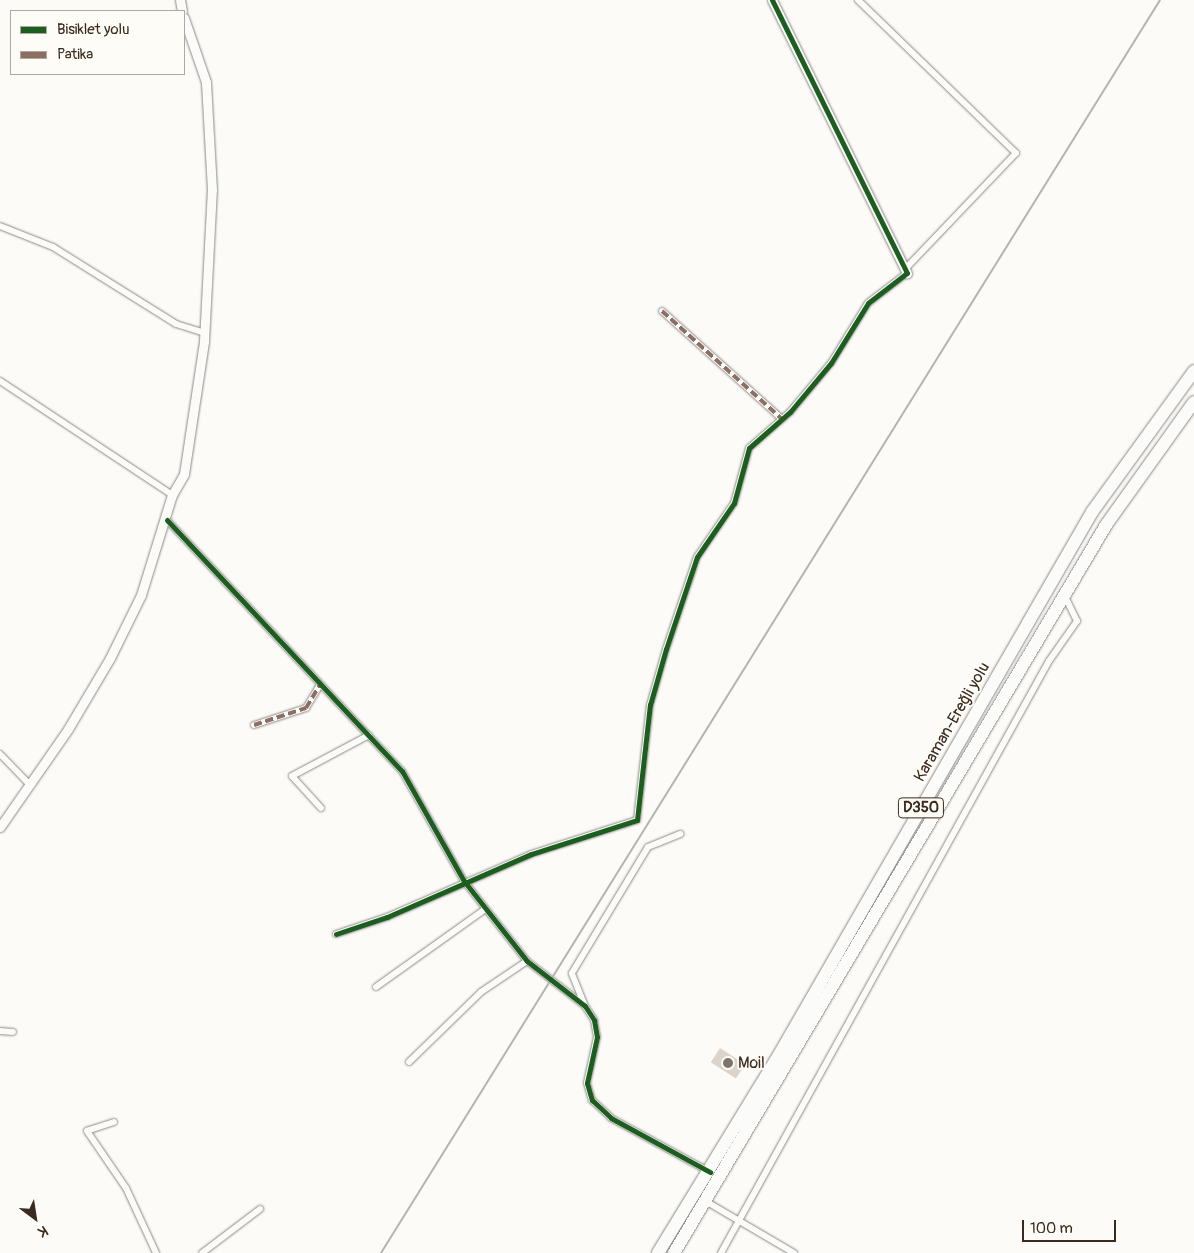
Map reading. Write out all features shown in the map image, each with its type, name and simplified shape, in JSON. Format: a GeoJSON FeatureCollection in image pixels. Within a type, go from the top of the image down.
{"type":"FeatureCollection","features":[{"type":"Feature","properties":{"kind":"highway","name":"Karaman-Ereğli yolu"},"geometry":{"type":"LineString","coordinates":[[658,1253],[710,1172],[1092,512],[1194,370]]}},
{"type":"Feature","properties":{"kind":"highway","name":"Karaman-Ereğli yolu"},"geometry":{"type":"LineString","coordinates":[[674,1253],[707,1202],[1106,525],[1194,402]]}},
{"type":"Feature","properties":{"kind":"street"},"geometry":{"type":"LineString","coordinates":[[772,0],[906,272]]}},
{"type":"Feature","properties":{"kind":"street"},"geometry":{"type":"LineString","coordinates":[[336,934],[387,917],[464,881],[637,820],[650,705],[685,585],[734,503],[749,448],[782,418],[831,363],[868,304],[906,272],[1016,153],[858,0]]}},
{"type":"Feature","properties":{"kind":"street"},"geometry":{"type":"LineString","coordinates":[[0,827],[30,784],[110,658],[141,595],[167,520],[172,495],[184,474],[194,425],[204,333],[210,138],[206,82],[185,21]]}},
{"type":"Feature","properties":{"kind":"street"},"geometry":{"type":"LineString","coordinates":[[0,226],[53,248],[176,324],[204,333]]}},
{"type":"Feature","properties":{"kind":"street"},"geometry":{"type":"LineString","coordinates":[[662,311],[782,418]]}},
{"type":"Feature","properties":{"kind":"street"},"geometry":{"type":"LineString","coordinates":[[0,381],[172,495]]}},
{"type":"Feature","properties":{"kind":"street"},"geometry":{"type":"LineString","coordinates":[[167,520],[402,771],[464,881],[484,910],[527,961],[585,1006]]}},
{"type":"Feature","properties":{"kind":"street"},"geometry":{"type":"LineString","coordinates":[[722,1253],[1049,661],[1077,622],[1065,596]]}},
{"type":"Feature","properties":{"kind":"street"},"geometry":{"type":"LineString","coordinates":[[254,725],[306,708],[320,685]]}},
{"type":"Feature","properties":{"kind":"street"},"geometry":{"type":"LineString","coordinates":[[321,808],[292,776],[369,735]]}},
{"type":"Feature","properties":{"kind":"street"},"geometry":{"type":"LineString","coordinates":[[0,754],[30,784]]}},
{"type":"Feature","properties":{"kind":"street"},"geometry":{"type":"LineString","coordinates":[[680,834],[648,847],[572,973],[585,1006],[594,1020],[597,1037],[587,1083],[592,1100],[611,1118],[710,1172]]}},
{"type":"Feature","properties":{"kind":"street"},"geometry":{"type":"LineString","coordinates":[[376,987],[484,910]]}},
{"type":"Feature","properties":{"kind":"street"},"geometry":{"type":"LineString","coordinates":[[409,1062],[481,992],[527,961]]}},
{"type":"Feature","properties":{"kind":"street"},"geometry":{"type":"LineString","coordinates":[[0,1031],[13,1032]]}},
{"type":"Feature","properties":{"kind":"street"},"geometry":{"type":"LineString","coordinates":[[114,1122],[88,1131],[126,1188],[156,1253]]}},
{"type":"Feature","properties":{"kind":"street"},"geometry":{"type":"LineString","coordinates":[[707,1202],[740,1219],[794,1253]]}},
{"type":"Feature","properties":{"kind":"street"},"geometry":{"type":"LineString","coordinates":[[202,1253],[260,1209]]}},
{"type":"Feature","properties":{"kind":"building","name":"Moil"},"geometry":{"type":"Polygon","coordinates":[[[720,1048],[745,1064],[736,1079],[711,1062],[720,1048]]]}},
{"type":"Feature","properties":{"kind":"railway"},"geometry":{"type":"LineString","coordinates":[[381,1253],[1160,0]]}},
{"type":"Feature","properties":{"kind":"marked path"},"geometry":{"type":"LineString","coordinates":[[662,311],[782,419]]}},
{"type":"Feature","properties":{"kind":"marked path"},"geometry":{"type":"LineString","coordinates":[[254,725],[306,708],[320,685]]}},
{"type":"Feature","properties":{"kind":"cycle path"},"geometry":{"type":"LineString","coordinates":[[336,934],[387,917],[531,854],[637,820],[650,705],[666,649],[697,557],[734,503],[749,448],[790,412],[831,363],[868,303],[907,273],[772,0]]}},
{"type":"Feature","properties":{"kind":"cycle path"},"geometry":{"type":"LineString","coordinates":[[167,520],[402,771],[464,881],[527,961],[585,1006],[594,1020],[597,1037],[587,1083],[592,1100],[611,1118],[710,1172]]}},
{"type":"Feature","properties":{"kind":"place","name":"Moil"},"geometry":{"type":"Point","coordinates":[728,1063]}}]}
